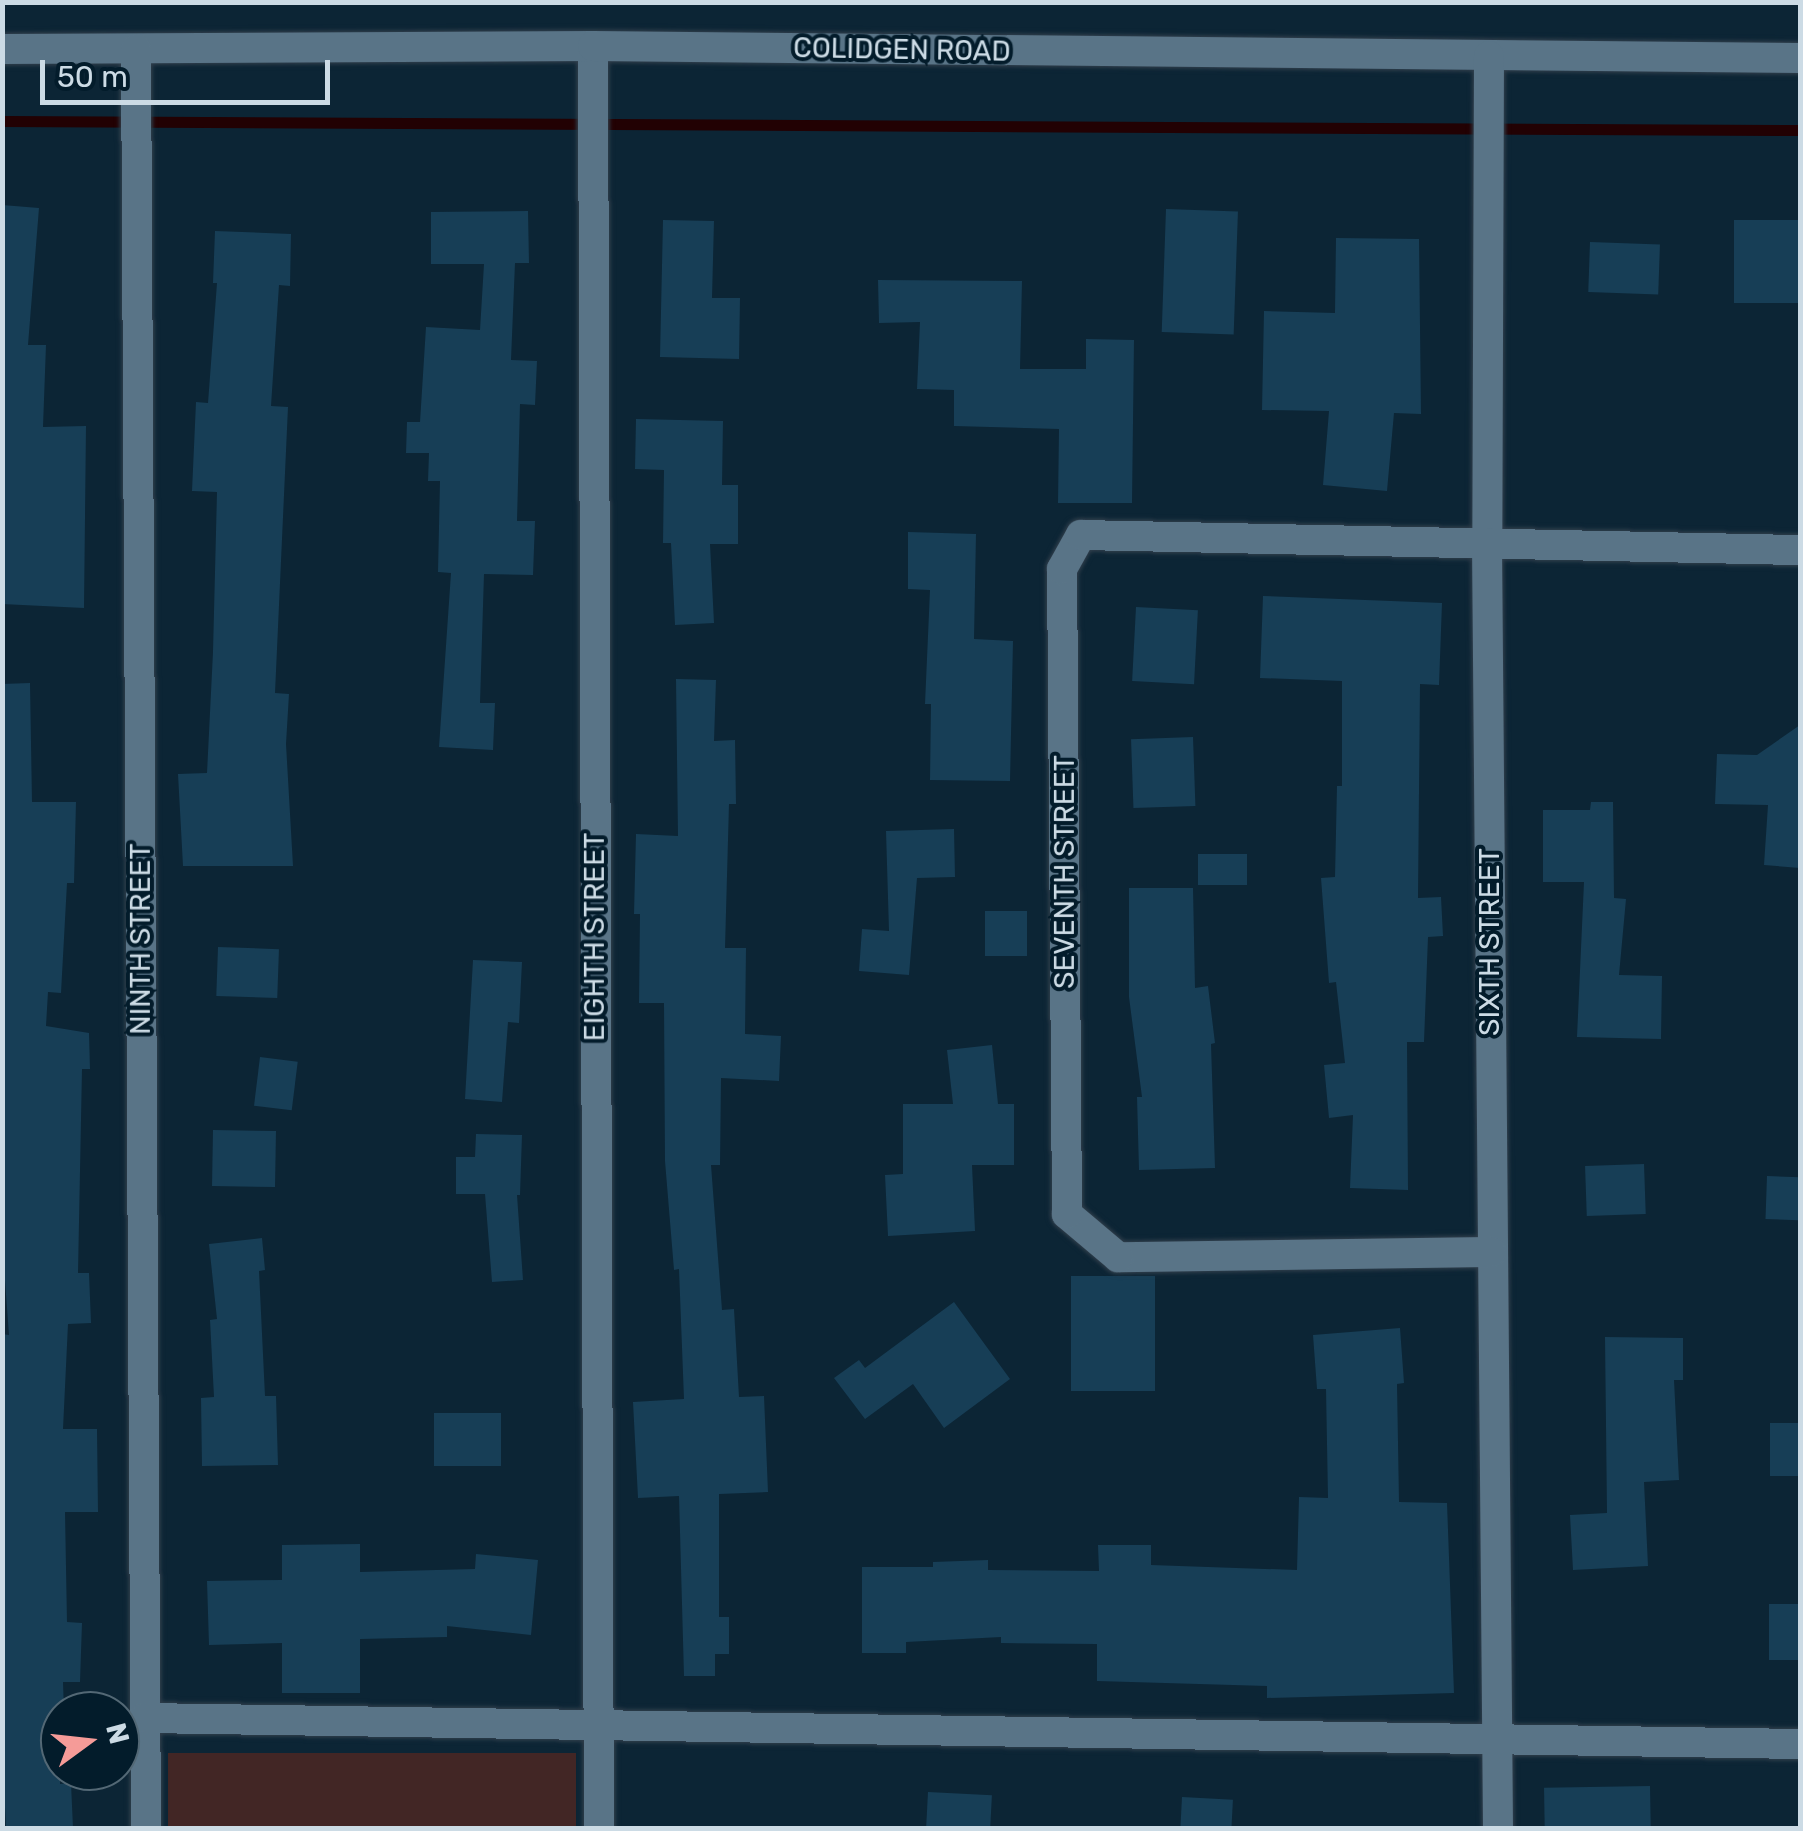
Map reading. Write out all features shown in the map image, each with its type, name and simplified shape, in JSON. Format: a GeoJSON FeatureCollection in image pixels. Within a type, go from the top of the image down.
{"type":"FeatureCollection","features":[{"type":"Feature","properties":{"kind":"street","name":"COLIDGEN ROAD"},"geometry":{"type":"LineString","coordinates":[[2,49],[593,46],[1800,58]]}},
{"type":"Feature","properties":{"kind":"street","name":"EIGHTH STREET"},"geometry":{"type":"LineString","coordinates":[[593,46],[598,1828]]}},
{"type":"Feature","properties":{"kind":"street","name":"NINTH STREET"},"geometry":{"type":"LineString","coordinates":[[136,49],[146,1828]]}},
{"type":"Feature","properties":{"kind":"street","name":"SIXTH STREET"},"geometry":{"type":"LineString","coordinates":[[1489,56],[1491,1252],[1498,1828]]}},
{"type":"Feature","properties":{"kind":"street","name":"SEVENTH STREET"},"geometry":{"type":"LineString","coordinates":[[1488,543],[1081,535],[1062,568],[1067,1214],[1118,1257],[1491,1252]]}},
{"type":"Feature","properties":{"kind":"street"},"geometry":{"type":"LineString","coordinates":[[1488,543],[1800,550]]}},
{"type":"Feature","properties":{"kind":"street"},"geometry":{"type":"LineString","coordinates":[[145,1718],[1800,1744]]}},
{"type":"Feature","properties":{"kind":"shaded area"},"geometry":{"type":"Polygon","coordinates":[[[168,1753],[576,1753],[576,1828],[168,1828],[168,1753]]]}},
{"type":"Feature","properties":{"kind":"building"},"geometry":{"type":"Polygon","coordinates":[[[2,205],[39,208],[28,345],[46,345],[43,427],[86,426],[84,608],[2,604],[2,205]]]}},
{"type":"Feature","properties":{"kind":"building"},"geometry":{"type":"Polygon","coordinates":[[[1166,209],[1238,212],[1234,334],[1162,332],[1166,209]]]}},
{"type":"Feature","properties":{"kind":"building"},"geometry":{"type":"Polygon","coordinates":[[[528,211],[529,263],[515,263],[511,360],[537,361],[535,405],[520,404],[517,521],[535,521],[533,575],[484,574],[480,703],[495,703],[493,750],[439,747],[451,573],[438,572],[440,481],[428,481],[429,453],[406,453],[407,422],[420,422],[426,327],[480,330],[484,264],[431,264],[431,212],[528,211]]]}},
{"type":"Feature","properties":{"kind":"building"},"geometry":{"type":"Polygon","coordinates":[[[663,220],[714,221],[712,298],[740,298],[739,359],[660,357],[663,220]]]}},
{"type":"Feature","properties":{"kind":"building"},"geometry":{"type":"Polygon","coordinates":[[[1734,220],[1800,220],[1800,303],[1734,303],[1734,220]]]}},
{"type":"Feature","properties":{"kind":"building"},"geometry":{"type":"Polygon","coordinates":[[[215,231],[291,234],[290,286],[279,285],[271,406],[288,407],[275,693],[289,694],[286,744],[293,866],[183,866],[178,774],[207,773],[217,492],[192,491],[196,402],[208,403],[217,283],[213,283],[215,231]]]}},
{"type":"Feature","properties":{"kind":"building"},"geometry":{"type":"Polygon","coordinates":[[[1336,238],[1419,239],[1421,414],[1394,413],[1387,491],[1323,485],[1329,411],[1262,410],[1264,311],[1335,313],[1336,238]]]}},
{"type":"Feature","properties":{"kind":"building"},"geometry":{"type":"Polygon","coordinates":[[[1590,242],[1660,244],[1658,294],[1588,292],[1590,242]]]}},
{"type":"Feature","properties":{"kind":"building"},"geometry":{"type":"Polygon","coordinates":[[[878,280],[1022,281],[1020,369],[1086,369],[1086,339],[1134,340],[1132,503],[1058,503],[1059,429],[954,426],[954,390],[917,389],[920,322],[879,323],[878,280]]]}},
{"type":"Feature","properties":{"kind":"building"},"geometry":{"type":"Polygon","coordinates":[[[636,419],[723,421],[722,485],[738,485],[738,544],[710,544],[714,623],[675,625],[671,543],[663,543],[664,470],[635,469],[636,419]]]}},
{"type":"Feature","properties":{"kind":"building"},"geometry":{"type":"Polygon","coordinates":[[[908,532],[976,534],[974,639],[1013,641],[1010,781],[930,780],[931,704],[925,704],[930,590],[908,589],[908,532]]]}},
{"type":"Feature","properties":{"kind":"building"},"geometry":{"type":"Polygon","coordinates":[[[1263,596],[1442,603],[1439,685],[1420,684],[1418,898],[1441,897],[1443,936],[1428,937],[1424,1042],[1407,1042],[1408,1190],[1350,1188],[1353,1115],[1329,1118],[1324,1065],[1345,1063],[1336,982],[1329,983],[1321,878],[1335,877],[1337,786],[1342,786],[1342,681],[1260,678],[1263,596]]]}},
{"type":"Feature","properties":{"kind":"building"},"geometry":{"type":"Polygon","coordinates":[[[1136,607],[1198,610],[1194,684],[1132,681],[1136,607]]]}},
{"type":"Feature","properties":{"kind":"building"},"geometry":{"type":"Polygon","coordinates":[[[676,679],[716,680],[714,741],[735,740],[736,804],[729,804],[725,948],[746,948],[745,1034],[781,1036],[779,1081],[721,1078],[720,1165],[711,1165],[722,1310],[734,1309],[739,1397],[764,1396],[768,1492],[719,1494],[719,1617],[729,1617],[729,1654],[715,1654],[715,1676],[684,1676],[679,1496],[638,1498],[633,1402],[684,1399],[679,1269],[674,1270],[665,1161],[664,1003],[639,1003],[640,914],[634,914],[636,834],[678,836],[676,679]]]}},
{"type":"Feature","properties":{"kind":"building"},"geometry":{"type":"Polygon","coordinates":[[[30,683],[32,802],[76,802],[74,883],[67,883],[61,993],[48,992],[46,1026],[89,1033],[90,1069],[82,1069],[78,1273],[89,1273],[91,1323],[68,1324],[63,1429],[97,1429],[98,1512],[65,1512],[67,1622],[82,1623],[80,1682],[63,1682],[63,1691],[40,1691],[40,1791],[71,1791],[73,1828],[6,1828],[2,1746],[2,1334],[9,1335],[2,1240],[2,684],[30,683]]]}},
{"type":"Feature","properties":{"kind":"building"},"geometry":{"type":"Polygon","coordinates":[[[1800,725],[1800,868],[1764,865],[1768,805],[1715,804],[1717,754],[1757,755],[1800,725]]]}},
{"type":"Feature","properties":{"kind":"building"},"geometry":{"type":"Polygon","coordinates":[[[1193,737],[1195,806],[1133,808],[1131,739],[1193,737]]]}},
{"type":"Feature","properties":{"kind":"building"},"geometry":{"type":"Polygon","coordinates":[[[1591,802],[1613,802],[1614,898],[1626,899],[1619,975],[1662,976],[1661,1039],[1577,1037],[1584,882],[1543,882],[1543,810],[1590,810],[1591,802]]]}},
{"type":"Feature","properties":{"kind":"building"},"geometry":{"type":"Polygon","coordinates":[[[954,829],[955,877],[917,878],[909,975],[859,971],[862,929],[889,931],[886,831],[954,829]]]}},
{"type":"Feature","properties":{"kind":"building"},"geometry":{"type":"Polygon","coordinates":[[[1198,854],[1247,854],[1247,885],[1198,885],[1198,854]]]}},
{"type":"Feature","properties":{"kind":"building"},"geometry":{"type":"Polygon","coordinates":[[[1129,888],[1193,888],[1195,988],[1208,986],[1215,1043],[1211,1044],[1215,1168],[1139,1170],[1137,1097],[1142,1097],[1129,997],[1129,888]]]}},
{"type":"Feature","properties":{"kind":"building"},"geometry":{"type":"Polygon","coordinates":[[[985,911],[1027,911],[1027,956],[985,956],[985,911]]]}},
{"type":"Feature","properties":{"kind":"building"},"geometry":{"type":"Polygon","coordinates":[[[218,947],[279,949],[277,998],[216,996],[218,947]]]}},
{"type":"Feature","properties":{"kind":"building"},"geometry":{"type":"Polygon","coordinates":[[[473,960],[522,962],[519,1023],[508,1022],[502,1102],[465,1099],[473,960]]]}},
{"type":"Feature","properties":{"kind":"building"},"geometry":{"type":"Polygon","coordinates":[[[992,1045],[998,1104],[1014,1104],[1014,1165],[972,1165],[975,1231],[888,1236],[885,1175],[903,1174],[903,1104],[953,1104],[947,1050],[992,1045]]]}},
{"type":"Feature","properties":{"kind":"building"},"geometry":{"type":"Polygon","coordinates":[[[260,1057],[298,1062],[292,1110],[254,1106],[260,1057]]]}},
{"type":"Feature","properties":{"kind":"building"},"geometry":{"type":"Polygon","coordinates":[[[213,1130],[276,1131],[275,1187],[212,1186],[213,1130]]]}},
{"type":"Feature","properties":{"kind":"building"},"geometry":{"type":"Polygon","coordinates":[[[476,1134],[522,1135],[517,1195],[523,1280],[492,1282],[485,1194],[456,1194],[456,1157],[475,1157],[476,1134]]]}},
{"type":"Feature","properties":{"kind":"building"},"geometry":{"type":"Polygon","coordinates":[[[1644,1164],[1646,1214],[1587,1216],[1585,1166],[1644,1164]]]}},
{"type":"Feature","properties":{"kind":"building"},"geometry":{"type":"Polygon","coordinates":[[[1767,1176],[1800,1177],[1798,1220],[1765,1219],[1767,1176]]]}},
{"type":"Feature","properties":{"kind":"building"},"geometry":{"type":"Polygon","coordinates":[[[262,1238],[265,1270],[259,1271],[265,1396],[276,1396],[278,1465],[202,1466],[201,1398],[214,1397],[210,1320],[217,1319],[209,1244],[262,1238]]]}},
{"type":"Feature","properties":{"kind":"building"},"geometry":{"type":"Polygon","coordinates":[[[1071,1276],[1155,1276],[1155,1391],[1071,1391],[1071,1276]]]}},
{"type":"Feature","properties":{"kind":"building"},"geometry":{"type":"Polygon","coordinates":[[[954,1302],[1010,1379],[944,1428],[913,1384],[865,1419],[834,1378],[859,1360],[865,1368],[954,1302]]]}},
{"type":"Feature","properties":{"kind":"building"},"geometry":{"type":"Polygon","coordinates":[[[1400,1328],[1404,1383],[1397,1384],[1399,1502],[1447,1503],[1454,1693],[1267,1698],[1267,1686],[1097,1681],[1097,1644],[1001,1643],[1001,1637],[906,1642],[906,1653],[862,1653],[862,1567],[933,1567],[933,1562],[988,1560],[988,1570],[1099,1571],[1098,1545],[1151,1545],[1151,1565],[1297,1570],[1299,1497],[1328,1498],[1326,1389],[1317,1389],[1313,1335],[1400,1328]]]}},
{"type":"Feature","properties":{"kind":"building"},"geometry":{"type":"Polygon","coordinates":[[[1605,1337],[1683,1338],[1683,1380],[1674,1380],[1679,1480],[1644,1482],[1648,1566],[1573,1570],[1570,1515],[1607,1513],[1605,1337]]]}},
{"type":"Feature","properties":{"kind":"building"},"geometry":{"type":"Polygon","coordinates":[[[434,1413],[501,1413],[501,1466],[434,1466],[434,1413]]]}},
{"type":"Feature","properties":{"kind":"building"},"geometry":{"type":"Polygon","coordinates":[[[1770,1423],[1800,1423],[1800,1476],[1770,1476],[1770,1423]]]}},
{"type":"Feature","properties":{"kind":"building"},"geometry":{"type":"Polygon","coordinates":[[[360,1544],[360,1572],[475,1569],[476,1554],[538,1560],[531,1635],[447,1626],[447,1637],[360,1639],[360,1693],[282,1693],[282,1643],[209,1645],[207,1581],[282,1580],[282,1545],[360,1544]]]}},
{"type":"Feature","properties":{"kind":"building"},"geometry":{"type":"Polygon","coordinates":[[[1769,1604],[1800,1604],[1800,1660],[1769,1660],[1769,1604]]]}},
{"type":"Feature","properties":{"kind":"building"},"geometry":{"type":"Polygon","coordinates":[[[1650,1786],[1651,1828],[1545,1828],[1544,1788],[1650,1786]]]}},
{"type":"Feature","properties":{"kind":"building"},"geometry":{"type":"Polygon","coordinates":[[[928,1792],[992,1795],[990,1828],[926,1828],[928,1792]]]}},
{"type":"Feature","properties":{"kind":"building"},"geometry":{"type":"Polygon","coordinates":[[[1182,1797],[1233,1800],[1231,1828],[1180,1828],[1182,1797]]]}},
{"type":"Feature","properties":{"kind":"waterway"},"geometry":{"type":"LineString","coordinates":[[2,121],[1800,130]]}}]}
